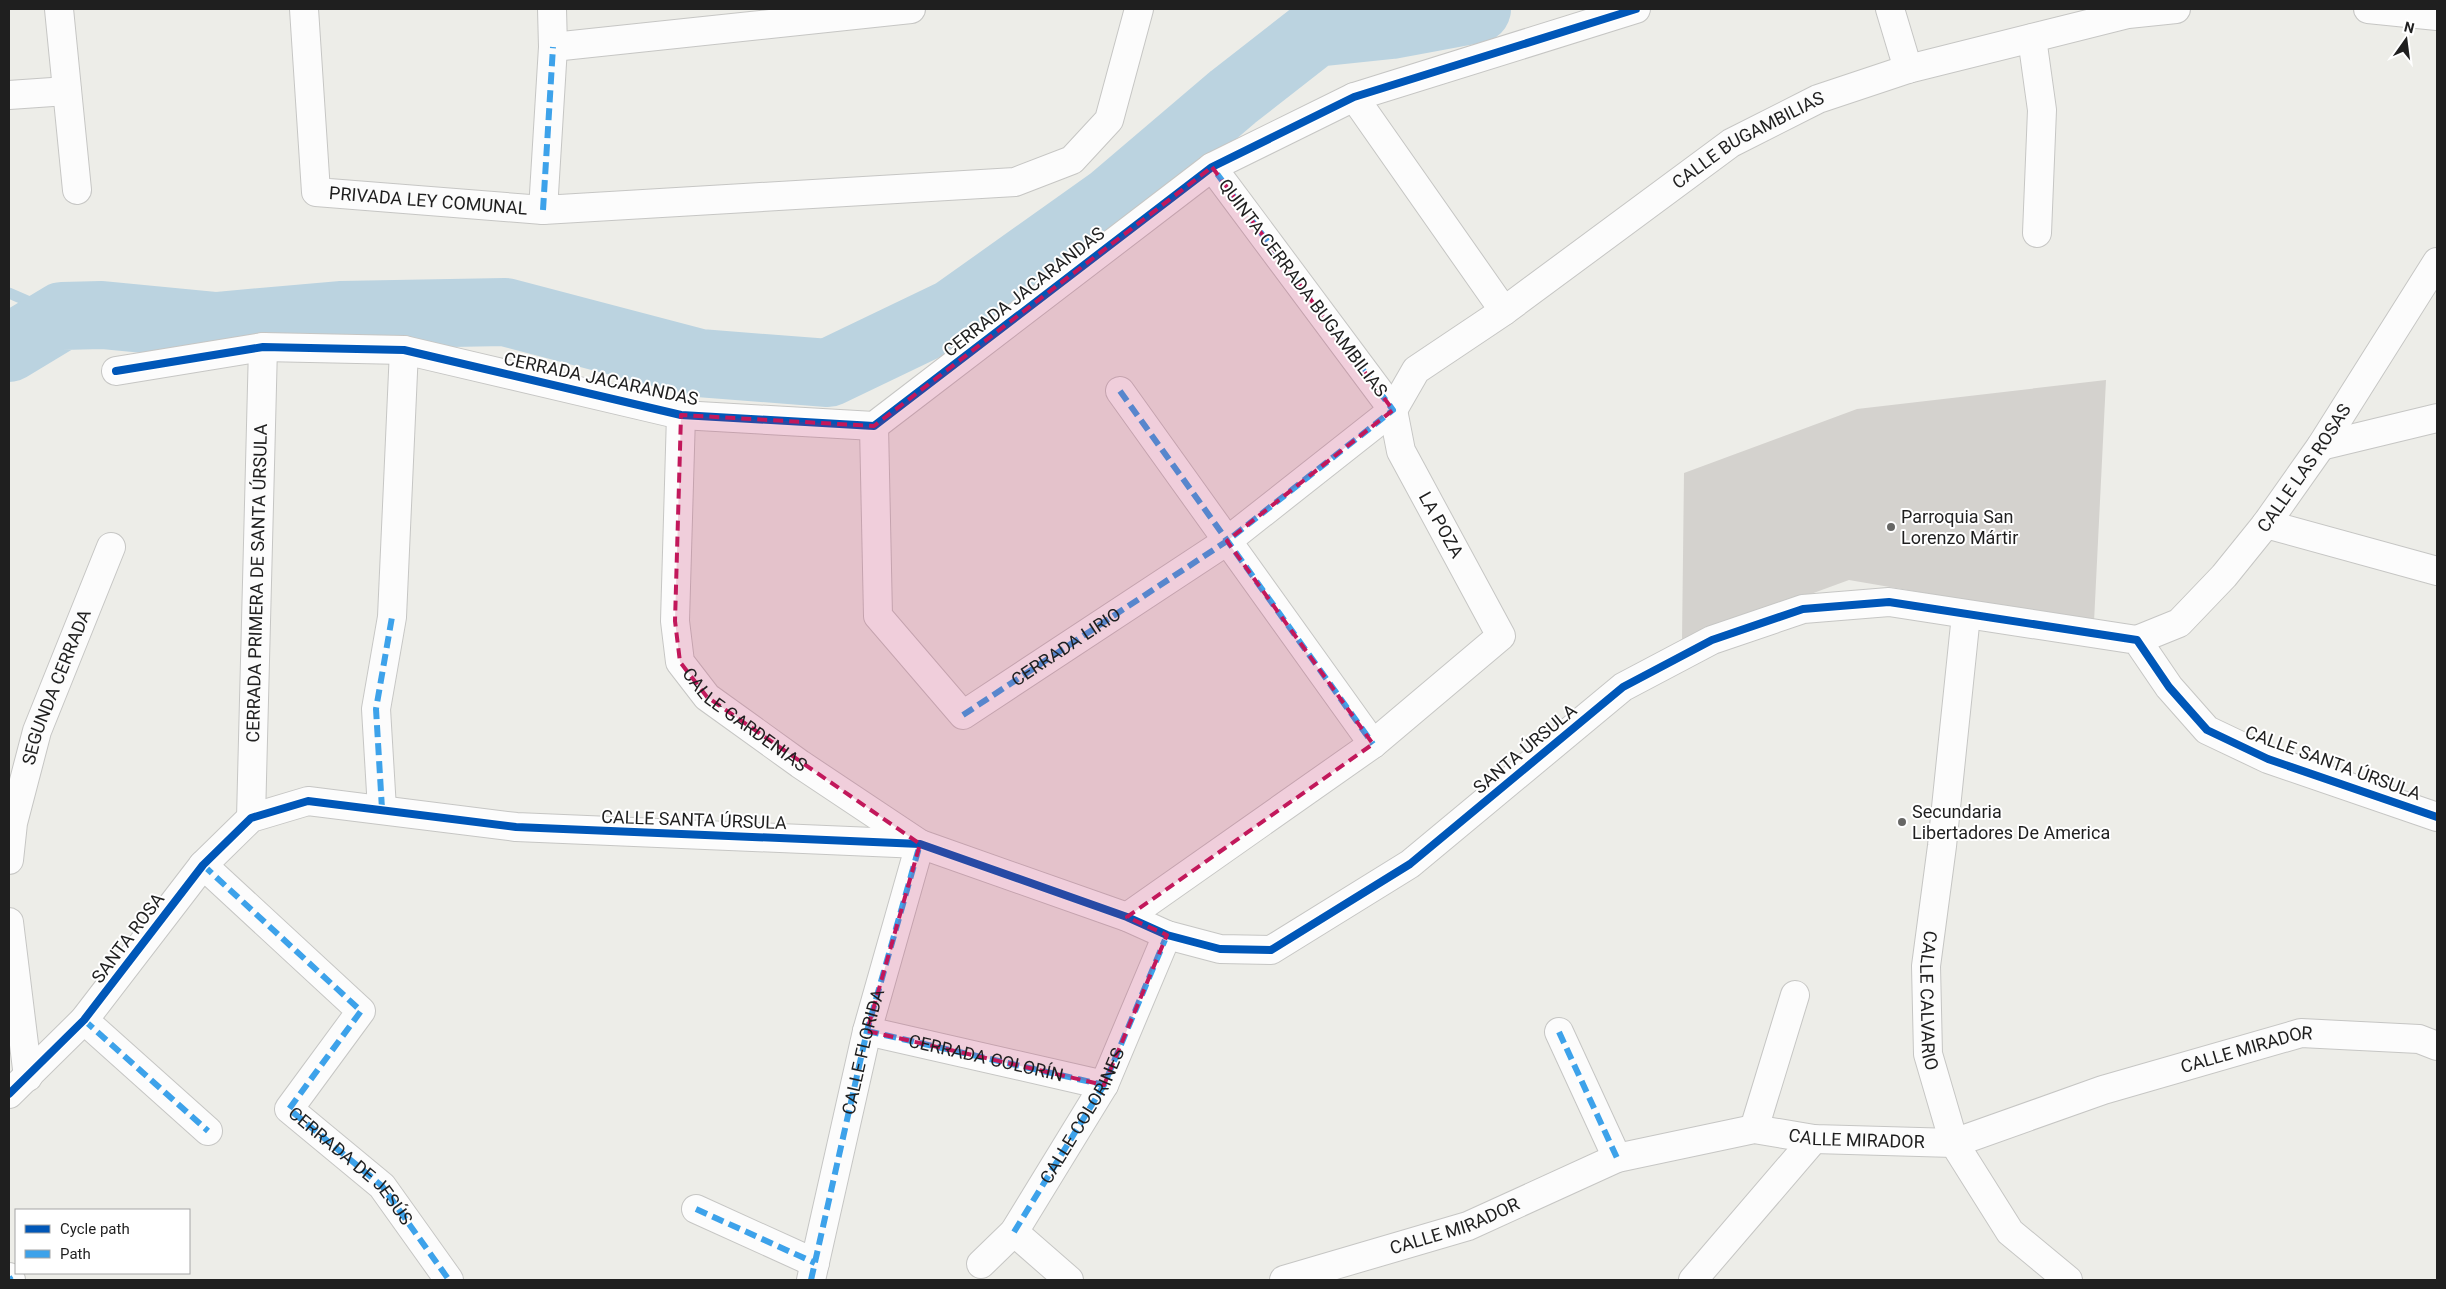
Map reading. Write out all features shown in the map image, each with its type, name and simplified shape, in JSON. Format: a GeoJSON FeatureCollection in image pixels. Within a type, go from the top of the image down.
{"type":"FeatureCollection","features":[{"type":"Feature","properties":{"kind":"street"},"geometry":{"type":"LineString","coordinates":[[59,9],[77,190]]}},
{"type":"Feature","properties":{"kind":"street","name":"PRIVADA LEY COMUNAL"},"geometry":{"type":"LineString","coordinates":[[304,9],[316,192],[543,210]]}},
{"type":"Feature","properties":{"kind":"street"},"geometry":{"type":"LineString","coordinates":[[552,9],[553,47],[543,210],[1015,182],[1072,160],[1109,120],[1139,9]]}},
{"type":"Feature","properties":{"kind":"street"},"geometry":{"type":"LineString","coordinates":[[553,47],[912,9]]}},
{"type":"Feature","properties":{"kind":"street","name":"CERRADA JACARANDAS"},"geometry":{"type":"LineString","coordinates":[[116,371],[262,347],[404,350],[681,415],[874,426],[1212,167],[1354,97],[1636,9]]}},
{"type":"Feature","properties":{"kind":"street"},"geometry":{"type":"LineString","coordinates":[[1890,9],[1908,69]]}},
{"type":"Feature","properties":{"kind":"street","name":"CALLE BUGAMBILIAS"},"geometry":{"type":"LineString","coordinates":[[1393,410],[1416,370],[1504,311],[1731,143],[1818,98],[1908,69],[2128,12],[2176,9]]}},
{"type":"Feature","properties":{"kind":"street"},"geometry":{"type":"LineString","coordinates":[[2368,9],[2437,16]]}},
{"type":"Feature","properties":{"kind":"street"},"geometry":{"type":"LineString","coordinates":[[2032,38],[2042,110],[2036,233]]}},
{"type":"Feature","properties":{"kind":"street"},"geometry":{"type":"LineString","coordinates":[[9,95],[67,91]]}},
{"type":"Feature","properties":{"kind":"street"},"geometry":{"type":"LineString","coordinates":[[1354,97],[1504,311]]}},
{"type":"Feature","properties":{"kind":"street","name":"QUINTA CERRADA BUGAMBILIAS"},"geometry":{"type":"LineString","coordinates":[[1212,167],[1393,410]]}},
{"type":"Feature","properties":{"kind":"street","name":"CALLE LAS ROSAS"},"geometry":{"type":"LineString","coordinates":[[2137,640],[2178,623],[2224,576],[2266,524],[2321,446],[2437,262]]}},
{"type":"Feature","properties":{"kind":"street","name":"CERRADA PRIMERA DE SANTA ÚRSULA"},"geometry":{"type":"LineString","coordinates":[[251,818],[262,347]]}},
{"type":"Feature","properties":{"kind":"street"},"geometry":{"type":"LineString","coordinates":[[382,809],[376,709],[392,617],[404,350]]}},
{"type":"Feature","properties":{"kind":"street"},"geometry":{"type":"LineString","coordinates":[[1120,391],[1373,744],[1127,917]]}},
{"type":"Feature","properties":{"kind":"street","name":"CERRADA LIRIO"},"geometry":{"type":"LineString","coordinates":[[874,426],[878,616],[963,715],[1227,541],[1393,410]]}},
{"type":"Feature","properties":{"kind":"street","name":"LA POZA"},"geometry":{"type":"LineString","coordinates":[[1373,744],[1501,636],[1401,451],[1393,410]]}},
{"type":"Feature","properties":{"kind":"street","name":"CALLE GARDENIAS"},"geometry":{"type":"LineString","coordinates":[[681,415],[675,621],[680,662],[706,697],[800,764],[920,844]]}},
{"type":"Feature","properties":{"kind":"street"},"geometry":{"type":"LineString","coordinates":[[2321,446],[2437,418]]}},
{"type":"Feature","properties":{"kind":"street"},"geometry":{"type":"LineString","coordinates":[[2266,524],[2437,571]]}},
{"type":"Feature","properties":{"kind":"street","name":"SEGUNDA CERRADA"},"geometry":{"type":"LineString","coordinates":[[9,860],[13,823],[36,730],[111,547]]}},
{"type":"Feature","properties":{"kind":"street","name":"SANTA ÚRSULA"},"geometry":{"type":"LineString","coordinates":[[1127,917],[1167,935],[1220,950],[1271,950],[1410,864],[1623,687],[1712,640],[1803,609],[1889,602],[1966,615]]}},
{"type":"Feature","properties":{"kind":"street"},"geometry":{"type":"LineString","coordinates":[[1966,615],[2137,640]]}},
{"type":"Feature","properties":{"kind":"street","name":"CALLE CALVARIO"},"geometry":{"type":"LineString","coordinates":[[1966,615],[1942,846],[1926,966],[1928,1054],[1954,1143],[2010,1232],[2068,1280]]}},
{"type":"Feature","properties":{"kind":"street","name":"CALLE SANTA ÚRSULA"},"geometry":{"type":"LineString","coordinates":[[2137,640],[2169,687],[2207,730],[2268,759],[2437,817]]}},
{"type":"Feature","properties":{"kind":"street","name":"CALLE SANTA ÚRSULA"},"geometry":{"type":"LineString","coordinates":[[251,818],[308,801],[382,809],[516,828],[920,844],[1127,917]]}},
{"type":"Feature","properties":{"kind":"street","name":"SANTA ROSA"},"geometry":{"type":"LineString","coordinates":[[18,1086],[84,1020],[202,865],[251,818]]}},
{"type":"Feature","properties":{"kind":"street","name":"CALLE FLORIDA"},"geometry":{"type":"LineString","coordinates":[[813,1272],[867,1031],[920,844]]}},
{"type":"Feature","properties":{"kind":"street","name":"CERRADA DE JESÚS"},"geometry":{"type":"LineString","coordinates":[[202,865],[361,1011],[289,1109],[382,1186],[449,1280]]}},
{"type":"Feature","properties":{"kind":"street"},"geometry":{"type":"LineString","coordinates":[[9,922],[18,1086]]}},
{"type":"Feature","properties":{"kind":"street","name":"CALLE COLORINES"},"geometry":{"type":"LineString","coordinates":[[1014,1232],[1104,1085],[1167,935]]}},
{"type":"Feature","properties":{"kind":"street"},"geometry":{"type":"LineString","coordinates":[[1754,1128],[1794,995]]}},
{"type":"Feature","properties":{"kind":"street"},"geometry":{"type":"LineString","coordinates":[[84,1020],[208,1132]]}},
{"type":"Feature","properties":{"kind":"street","name":"CERRADA COLORÍN"},"geometry":{"type":"LineString","coordinates":[[867,1031],[1104,1085]]}},
{"type":"Feature","properties":{"kind":"street"},"geometry":{"type":"LineString","coordinates":[[1559,1032],[1618,1158]]}},
{"type":"Feature","properties":{"kind":"street","name":"CALLE MIRADOR"},"geometry":{"type":"LineString","coordinates":[[1284,1280],[1468,1226],[1618,1158],[1754,1128],[1814,1139],[1954,1143],[2103,1090],[2302,1033],[2419,1039],[2437,1046]]}},
{"type":"Feature","properties":{"kind":"street"},"geometry":{"type":"LineString","coordinates":[[1693,1280],[1814,1139]]}},
{"type":"Feature","properties":{"kind":"street","name":"CALLE COLORINES"},"geometry":{"type":"LineString","coordinates":[[1014,1232],[1048,1174]]}},
{"type":"Feature","properties":{"kind":"street"},"geometry":{"type":"LineString","coordinates":[[696,1209],[813,1272]]}},
{"type":"Feature","properties":{"kind":"street"},"geometry":{"type":"LineString","coordinates":[[981,1264],[1014,1232],[1069,1280]]}},
{"type":"Feature","properties":{"kind":"highlighted area"},"geometry":{"type":"Polygon","coordinates":[[[1212,167],[1393,410],[1227,541],[1373,744],[1127,917],[1167,935],[1104,1085],[867,1031],[920,844],[707,697],[680,662],[675,621],[681,415],[874,426],[1212,167]]]}},
{"type":"Feature","properties":{"kind":"building","name":"Parroquia San Lorenzo Mártir"},"geometry":{"type":"Polygon","coordinates":[[[2106,380],[2094,622],[1849,580],[1682,641],[1684,473],[1857,409],[2106,380]]]}},
{"type":"Feature","properties":{"kind":"waterway"},"geometry":{"type":"LineString","coordinates":[[9,348],[62,316],[102,315],[216,326],[340,315],[505,312],[699,363],[828,373],[953,313],[1112,200],[1233,97],[1315,33],[1391,25],[1477,9]]}},
{"type":"Feature","properties":{"kind":"waterway"},"geometry":{"type":"LineString","coordinates":[[9,293],[62,316]]}},
{"type":"Feature","properties":{"kind":"marked path"},"geometry":{"type":"LineString","coordinates":[[543,210],[553,47]]}},
{"type":"Feature","properties":{"kind":"marked path"},"geometry":{"type":"LineString","coordinates":[[963,715],[1227,541],[1393,410],[1212,167]]}},
{"type":"Feature","properties":{"kind":"marked path"},"geometry":{"type":"LineString","coordinates":[[1120,391],[1373,744]]}},
{"type":"Feature","properties":{"kind":"marked path"},"geometry":{"type":"LineString","coordinates":[[382,809],[376,709],[392,617]]}},
{"type":"Feature","properties":{"kind":"marked path"},"geometry":{"type":"LineString","coordinates":[[811,1280],[867,1031],[920,844]]}},
{"type":"Feature","properties":{"kind":"marked path"},"geometry":{"type":"LineString","coordinates":[[203,865],[361,1011],[289,1109],[382,1186],[449,1280]]}},
{"type":"Feature","properties":{"kind":"marked path"},"geometry":{"type":"LineString","coordinates":[[1014,1232],[1104,1085],[1167,935]]}},
{"type":"Feature","properties":{"kind":"marked path"},"geometry":{"type":"LineString","coordinates":[[84,1020],[208,1131]]}},
{"type":"Feature","properties":{"kind":"marked path"},"geometry":{"type":"LineString","coordinates":[[867,1031],[1104,1085]]}},
{"type":"Feature","properties":{"kind":"marked path"},"geometry":{"type":"LineString","coordinates":[[1559,1032],[1617,1158]]}},
{"type":"Feature","properties":{"kind":"marked path"},"geometry":{"type":"LineString","coordinates":[[696,1209],[815,1263]]}},
{"type":"Feature","properties":{"kind":"cycle path"},"geometry":{"type":"LineString","coordinates":[[116,371],[263,347],[404,350],[681,415],[874,426],[1212,167],[1354,97],[1636,9]]}},
{"type":"Feature","properties":{"kind":"cycle path"},"geometry":{"type":"LineString","coordinates":[[9,1094],[84,1020],[203,865],[251,818],[308,801],[516,827],[920,844],[1127,917],[1167,935],[1220,949],[1271,950],[1410,864],[1623,687],[1712,640],[1803,609],[1889,602],[2137,640],[2169,687],[2207,730],[2268,759],[2437,817]]}},
{"type":"Feature","properties":{"kind":"place","name":"Parroquia San Lorenzo Mártir"},"geometry":{"type":"Point","coordinates":[1891,527]}},
{"type":"Feature","properties":{"kind":"place","name":"Secundaria Libertadores De America"},"geometry":{"type":"Point","coordinates":[1902,822]}}]}
